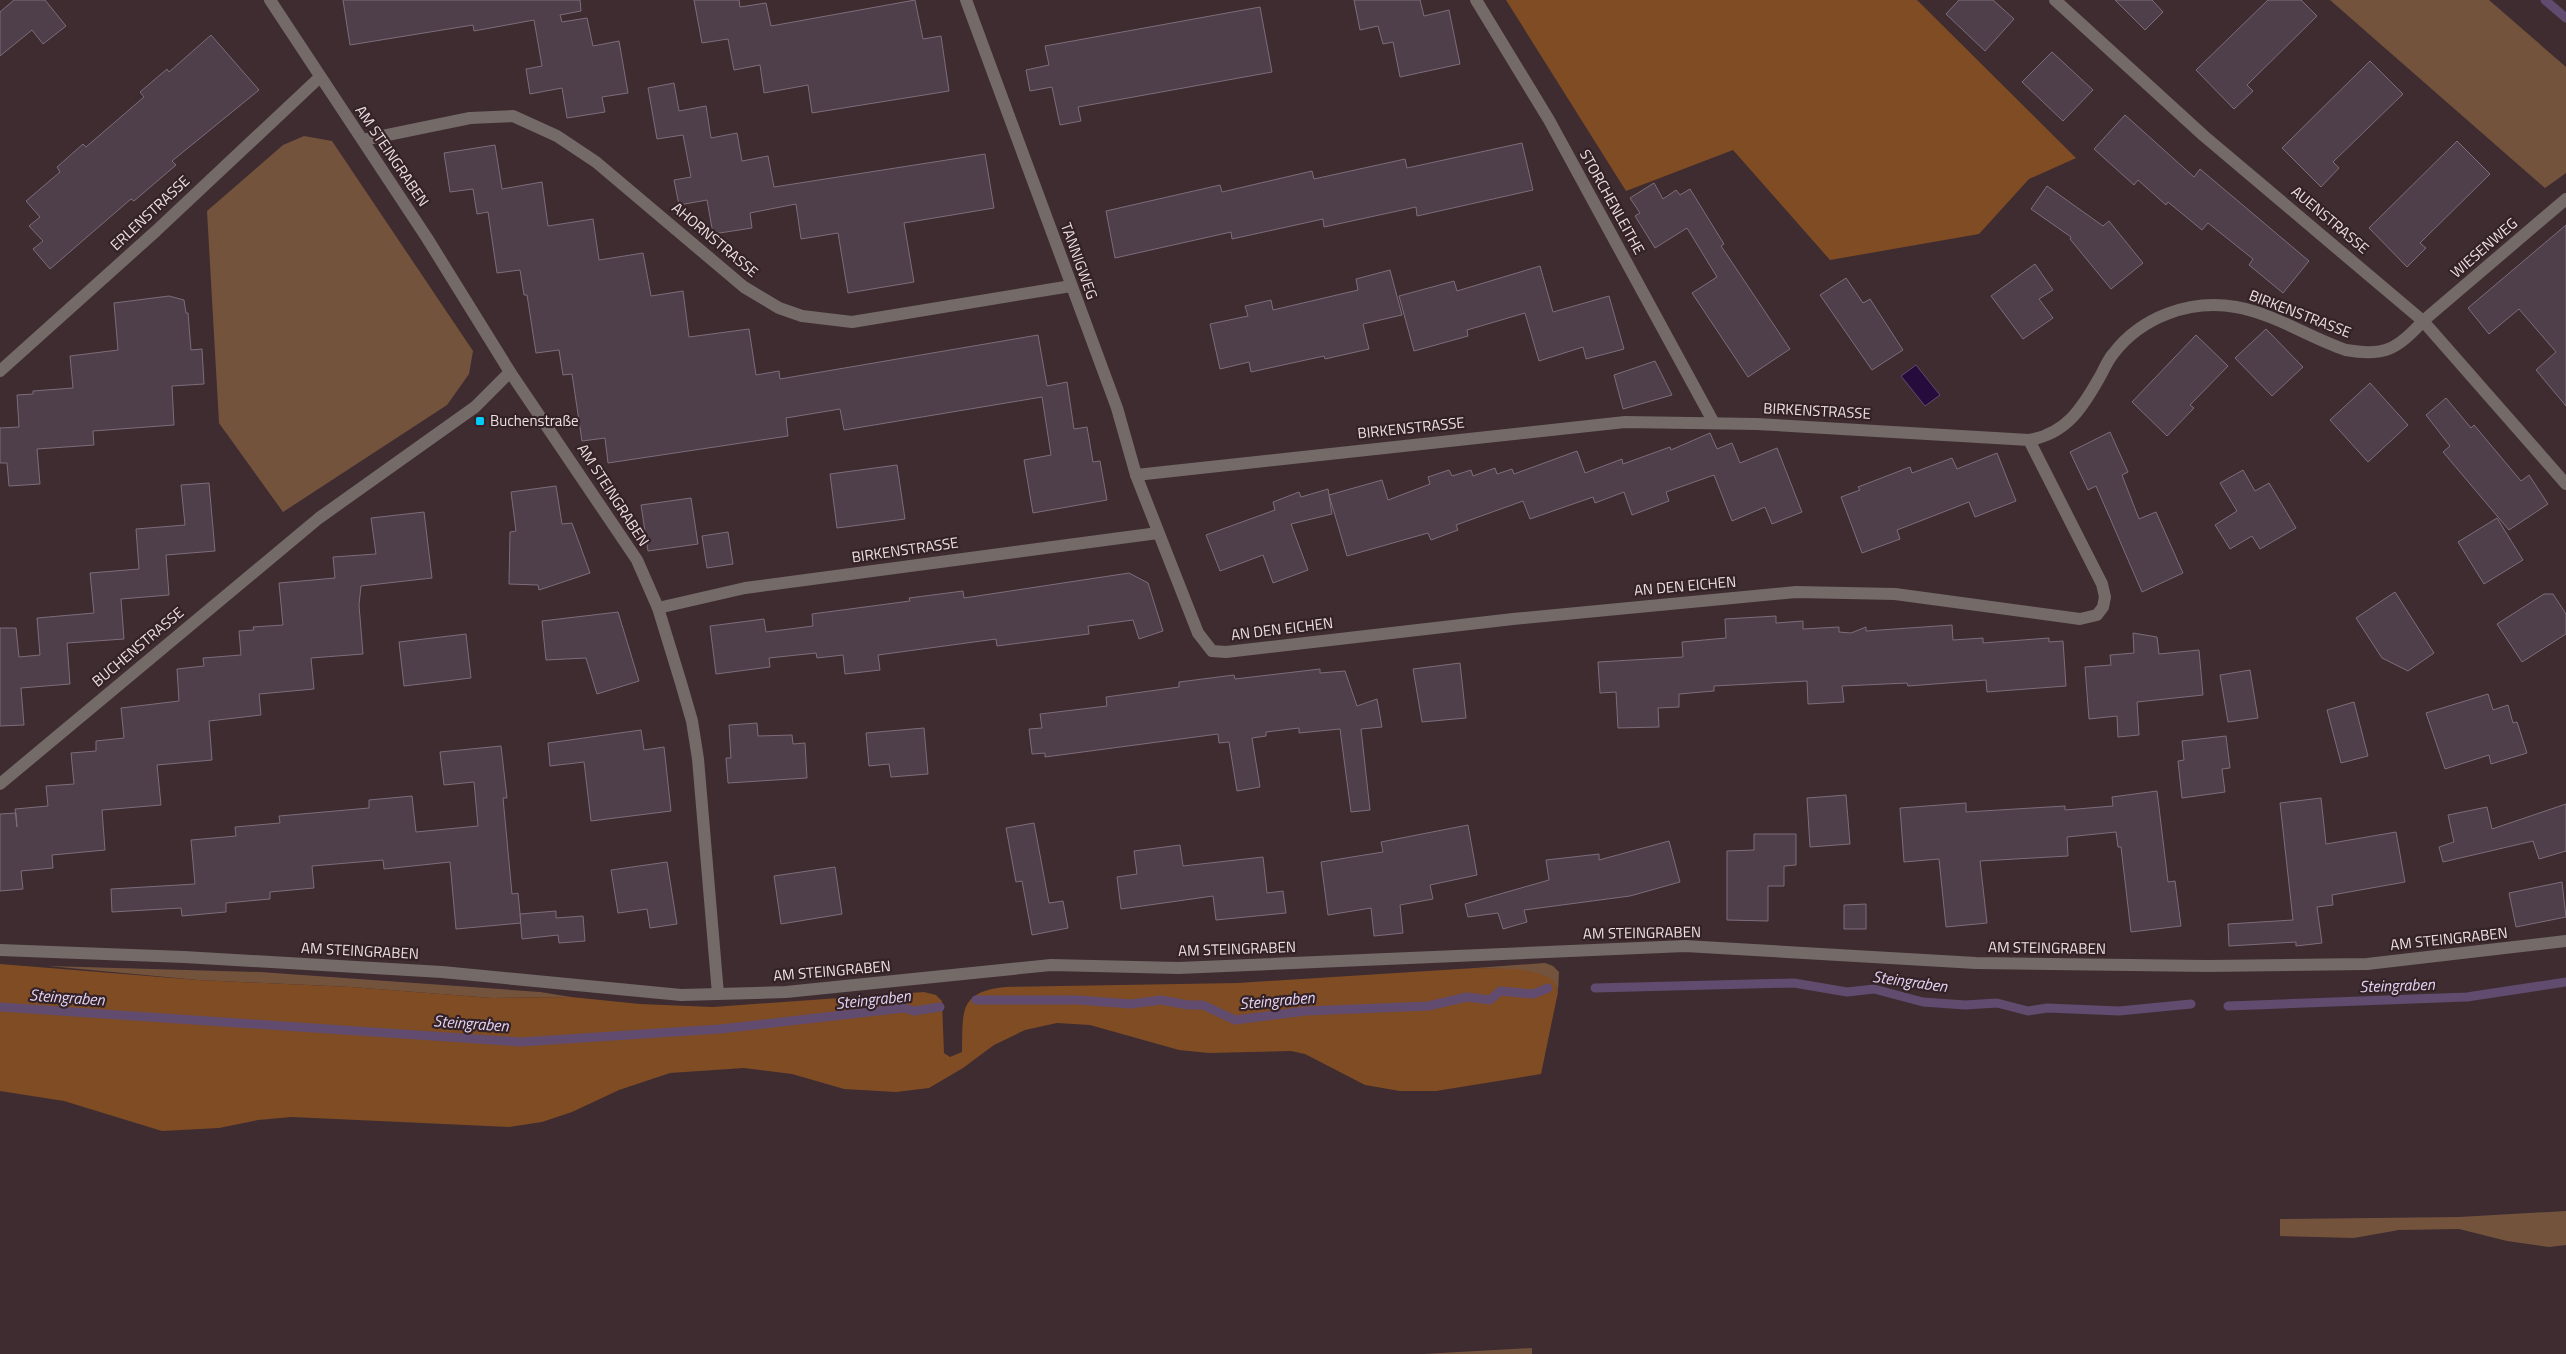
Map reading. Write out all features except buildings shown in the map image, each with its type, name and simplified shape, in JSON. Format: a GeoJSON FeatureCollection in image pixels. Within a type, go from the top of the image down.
{"type":"FeatureCollection","features":[{"type":"Feature","properties":{"kind":"street","name":"AM STEINGRABEN"},"geometry":{"type":"LineString","coordinates":[[270,0],[363,140],[510,372],[637,560],[658,608],[692,721],[698,758],[718,994]]}},
{"type":"Feature","properties":{"kind":"street","name":"TANNIGWEG"},"geometry":{"type":"LineString","coordinates":[[966,0],[1117,408],[1136,475],[1158,533]]}},
{"type":"Feature","properties":{"kind":"street","name":"STORCHENLEITHE"},"geometry":{"type":"LineString","coordinates":[[1476,0],[1549,120],[1714,423]]}},
{"type":"Feature","properties":{"kind":"street","name":"AUENSTRASSE"},"geometry":{"type":"LineString","coordinates":[[2055,0],[2204,136],[2423,321],[2566,484]]}},
{"type":"Feature","properties":{"kind":"street","name":"ERLENSTRASSE"},"geometry":{"type":"LineString","coordinates":[[0,371],[156,231],[320,77]]}},
{"type":"Feature","properties":{"kind":"street","name":"AHORNSTRASSE"},"geometry":{"type":"LineString","coordinates":[[363,140],[470,118],[513,116],[557,136],[596,162],[744,287],[779,308],[802,316],[852,322],[1071,286]]}},
{"type":"Feature","properties":{"kind":"street","name":"WIESENWEG"},"geometry":{"type":"LineString","coordinates":[[2423,321],[2566,199]]}},
{"type":"Feature","properties":{"kind":"street","name":"BIRKENSTRASSE"},"geometry":{"type":"LineString","coordinates":[[1136,475],[1625,422],[1714,423],[2029,440],[2047,437],[2070,420],[2093,389],[2112,354],[2134,332],[2164,315],[2184,309],[2233,307],[2257,312],[2329,344],[2361,353],[2392,348],[2404,342],[2423,321]]}},
{"type":"Feature","properties":{"kind":"street","name":"BUCHENSTRASSE"},"geometry":{"type":"LineString","coordinates":[[0,784],[319,518],[475,407],[510,372]]}},
{"type":"Feature","properties":{"kind":"street","name":"AN DEN EICHEN"},"geometry":{"type":"LineString","coordinates":[[1158,533],[1198,633],[1212,651],[1226,652],[1503,620],[1796,592],[1895,594],[2080,618],[2097,615],[2103,607],[2105,597],[2102,584],[2029,440]]}},
{"type":"Feature","properties":{"kind":"street","name":"BIRKENSTRASSE"},"geometry":{"type":"LineString","coordinates":[[658,608],[745,588],[1158,533]]}},
{"type":"Feature","properties":{"kind":"street","name":"AM STEINGRABEN"},"geometry":{"type":"LineString","coordinates":[[0,950],[184,957],[422,971],[681,995],[796,991],[1052,965],[1178,968],[1675,947],[1976,963],[2208,966],[2367,964],[2566,941]]}},
{"type":"Feature","properties":{"kind":"shaded area"},"geometry":{"type":"Polygon","coordinates":[[[1506,0],[1917,0],[2076,158],[2029,179],[1979,234],[1830,260],[1733,150],[1626,191],[1506,0]]]}},
{"type":"Feature","properties":{"kind":"shaded area"},"geometry":{"type":"Polygon","coordinates":[[[2330,0],[2489,0],[2566,67],[2566,173],[2545,188],[2330,0]]]}},
{"type":"Feature","properties":{"kind":"shaded area"},"geometry":{"type":"Polygon","coordinates":[[[304,136],[332,141],[473,351],[469,374],[447,405],[283,512],[219,423],[207,211],[283,145],[304,136]]]}},
{"type":"Feature","properties":{"kind":"shaded area"},"geometry":{"type":"Polygon","coordinates":[[[1916,365],[1940,395],[1925,406],[1901,376],[1916,365]]]}},
{"type":"Feature","properties":{"kind":"shaded area"},"geometry":{"type":"Polygon","coordinates":[[[1545,963],[1553,966],[1559,972],[1558,992],[1554,984],[1536,974],[1523,971],[1475,968],[1545,963]]]}},
{"type":"Feature","properties":{"kind":"shaded area"},"geometry":{"type":"Polygon","coordinates":[[[0,964],[198,980],[351,987],[492,998],[571,997],[640,1004],[713,1007],[924,992],[936,995],[942,1001],[944,1053],[950,1057],[962,1052],[964,1015],[966,1006],[971,999],[990,990],[1005,987],[1238,983],[1475,968],[1517,969],[1537,973],[1550,978],[1555,983],[1558,992],[1541,1074],[1436,1091],[1400,1091],[1365,1085],[1305,1054],[1291,1051],[1209,1053],[1179,1050],[1090,1025],[1057,1023],[1025,1030],[994,1045],[963,1068],[929,1088],[896,1092],[844,1089],[792,1074],[744,1068],[670,1073],[619,1090],[572,1112],[542,1122],[509,1127],[292,1117],[258,1120],[219,1128],[162,1131],[64,1101],[0,1091],[0,964]]]}},
{"type":"Feature","properties":{"kind":"shaded area"},"geometry":{"type":"Polygon","coordinates":[[[48,966],[260,972],[540,992],[571,997],[492,998],[351,987],[198,980],[48,966]]]}},
{"type":"Feature","properties":{"kind":"shaded area"},"geometry":{"type":"Polygon","coordinates":[[[2566,1211],[2566,1245],[2549,1247],[2507,1241],[2459,1229],[2399,1230],[2354,1238],[2280,1236],[2280,1219],[2459,1217],[2566,1211]]]}},
{"type":"Feature","properties":{"kind":"shaded area"},"geometry":{"type":"Polygon","coordinates":[[[1532,1348],[1532,1354],[1423,1354],[1532,1348]]]}},
{"type":"Feature","properties":{"kind":"waterway"},"geometry":{"type":"LineString","coordinates":[[2545,0],[2566,18]]}},
{"type":"Feature","properties":{"kind":"waterway","name":"Steingraben"},"geometry":{"type":"LineString","coordinates":[[2228,1006],[2467,997],[2566,982]]}},
{"type":"Feature","properties":{"kind":"waterway","name":"Steingraben"},"geometry":{"type":"LineString","coordinates":[[1595,988],[1794,983],[1847,992],[1874,989],[1923,1002],[1965,1005],[1997,1003],[2028,1011],[2047,1008],[2119,1011],[2191,1004]]}},
{"type":"Feature","properties":{"kind":"waterway","name":"Steingraben"},"geometry":{"type":"LineString","coordinates":[[976,1000],[1078,1000],[1131,1004],[1161,1000],[1188,1005],[1203,1005],[1235,1020],[1306,1011],[1428,1006],[1467,997],[1490,1000],[1500,991],[1533,994],[1548,988]]}},
{"type":"Feature","properties":{"kind":"waterway","name":"Steingraben"},"geometry":{"type":"LineString","coordinates":[[0,1007],[521,1042],[720,1029],[904,1008],[914,1011],[940,1007]]}},
{"type":"Feature","properties":{"kind":"place","name":"Buchenstraße"},"geometry":{"type":"Point","coordinates":[480,421]}}]}
